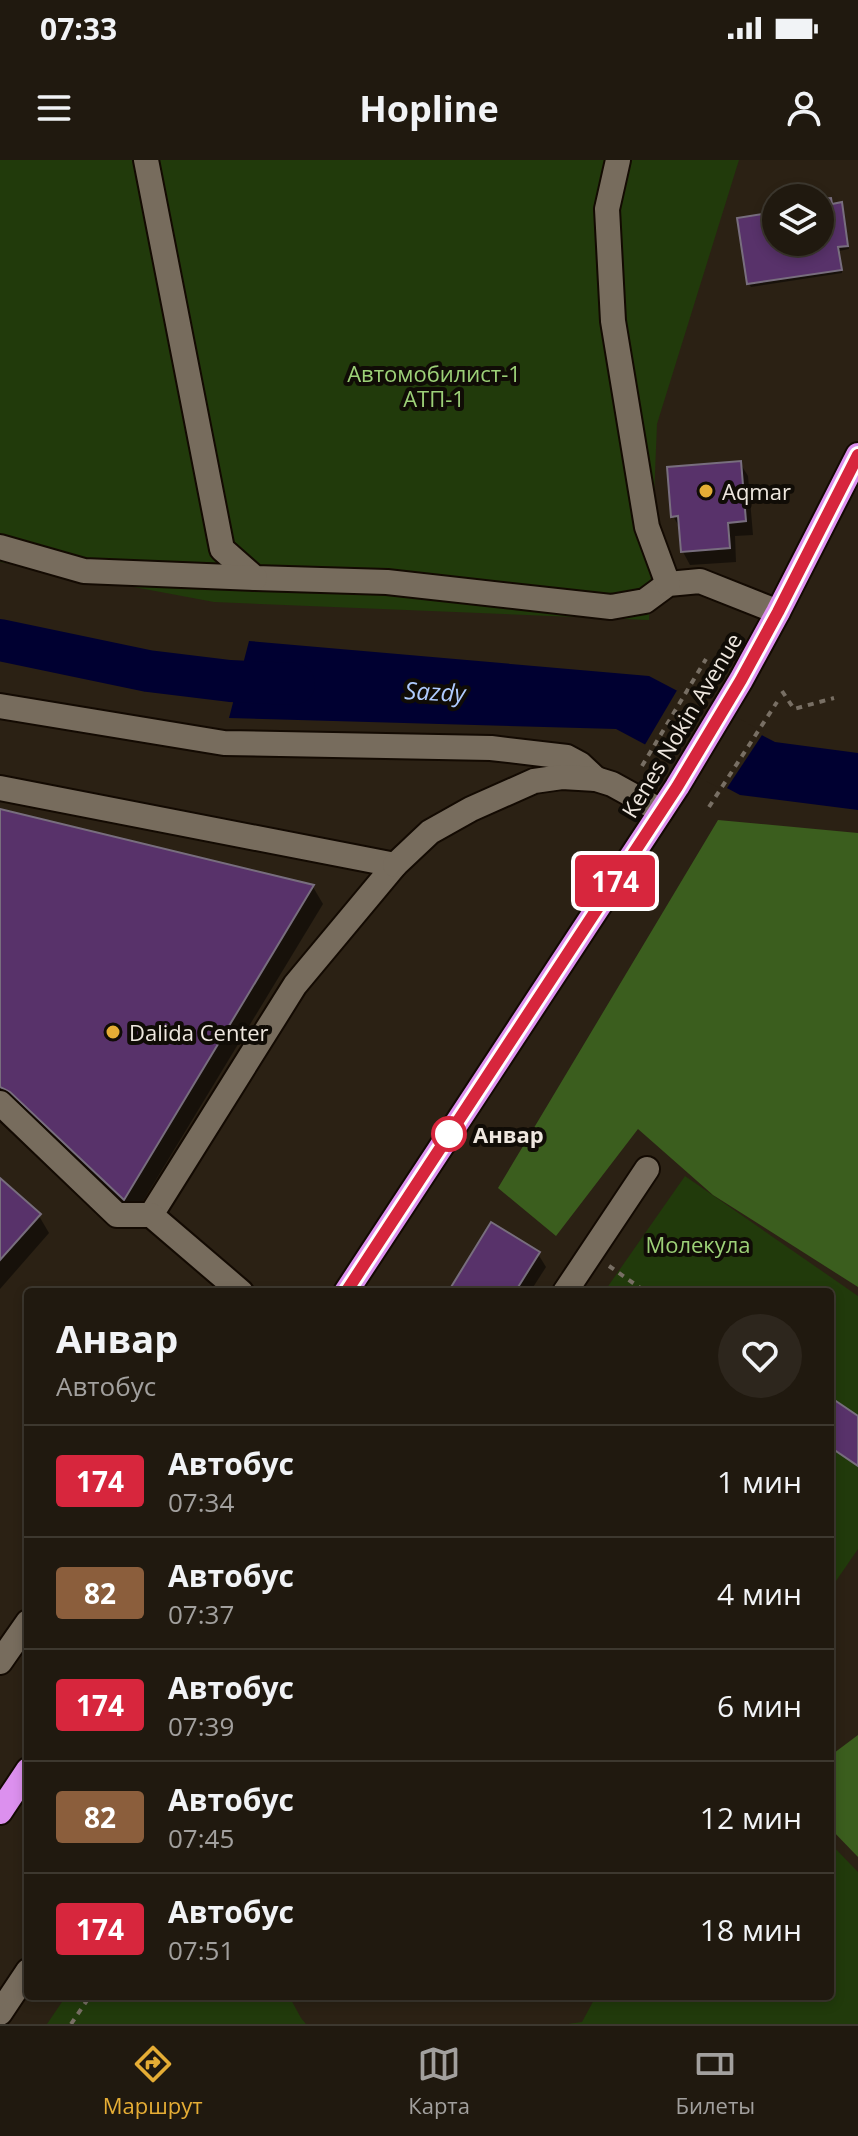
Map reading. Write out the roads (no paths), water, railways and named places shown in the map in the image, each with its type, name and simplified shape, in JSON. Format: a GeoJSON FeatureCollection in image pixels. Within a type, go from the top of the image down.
{"type":"FeatureCollection","features":[{"type":"Feature","properties":{"kind":"highway","name":"Kenes Nokin Avenue"},"geometry":{"type":"LineString","coordinates":[[349,1288],[677,787],[741,680],[858,455]]}},
{"type":"Feature","properties":{"kind":"highway"},"geometry":{"type":"LineString","coordinates":[[0,1812],[24,1776]]}},
{"type":"Feature","properties":{"kind":"lane"},"geometry":{"type":"LineString","coordinates":[[146,160],[222,549],[255,578]]}},
{"type":"Feature","properties":{"kind":"lane"},"geometry":{"type":"LineString","coordinates":[[618,160],[607,209],[613,321],[647,527],[668,584]]}},
{"type":"Feature","properties":{"kind":"lane"},"geometry":{"type":"LineString","coordinates":[[0,547],[84,571],[387,582],[611,607],[645,601],[668,584],[700,581],[778,612]]}},
{"type":"Feature","properties":{"kind":"lane"},"geometry":{"type":"LineString","coordinates":[[0,706],[224,743],[491,748],[567,757],[596,779]]}},
{"type":"Feature","properties":{"kind":"lane"},"geometry":{"type":"LineString","coordinates":[[151,1215],[295,985],[395,865],[430,832],[471,809],[534,781],[562,777],[596,779],[612,784],[661,811]]}},
{"type":"Feature","properties":{"kind":"lane"},"geometry":{"type":"LineString","coordinates":[[0,788],[395,865]]}},
{"type":"Feature","properties":{"kind":"lane"},"geometry":{"type":"LineString","coordinates":[[0,1103],[117,1215],[151,1215],[236,1288]]}},
{"type":"Feature","properties":{"kind":"lane"},"geometry":{"type":"LineString","coordinates":[[568,1288],[647,1169]]}},
{"type":"Feature","properties":{"kind":"lane"},"geometry":{"type":"LineString","coordinates":[[0,1662],[24,1628]]}},
{"type":"Feature","properties":{"kind":"lane"},"geometry":{"type":"LineString","coordinates":[[0,2013],[24,1977]]}},
{"type":"Feature","properties":{"kind":"water"},"geometry":{"type":"Polygon","coordinates":[[[249,641],[649,676],[775,742],[858,753],[858,810],[740,795],[616,729],[229,718],[249,641]]]}},
{"type":"Feature","properties":{"kind":"waterway","name":"Sazdy"},"geometry":{"type":"LineString","coordinates":[[0,640],[148,671],[230,681],[294,684]]}},
{"type":"Feature","properties":{"kind":"place","name":"Aqmar"},"geometry":{"type":"Point","coordinates":[706,491]}},
{"type":"Feature","properties":{"kind":"place","name":"Dalida Center"},"geometry":{"type":"Point","coordinates":[113,1032]}},
{"type":"Feature","properties":{"kind":"place","name":"Анвар"},"geometry":{"type":"Point","coordinates":[449,1134]}},
{"type":"Feature","properties":{"kind":"park label","name":"Автомобилист-1 АТП-1"},"geometry":{"type":"Point","coordinates":[434,386]}},
{"type":"Feature","properties":{"kind":"park label","name":"Молекула"},"geometry":{"type":"Point","coordinates":[698,1244]}}]}
